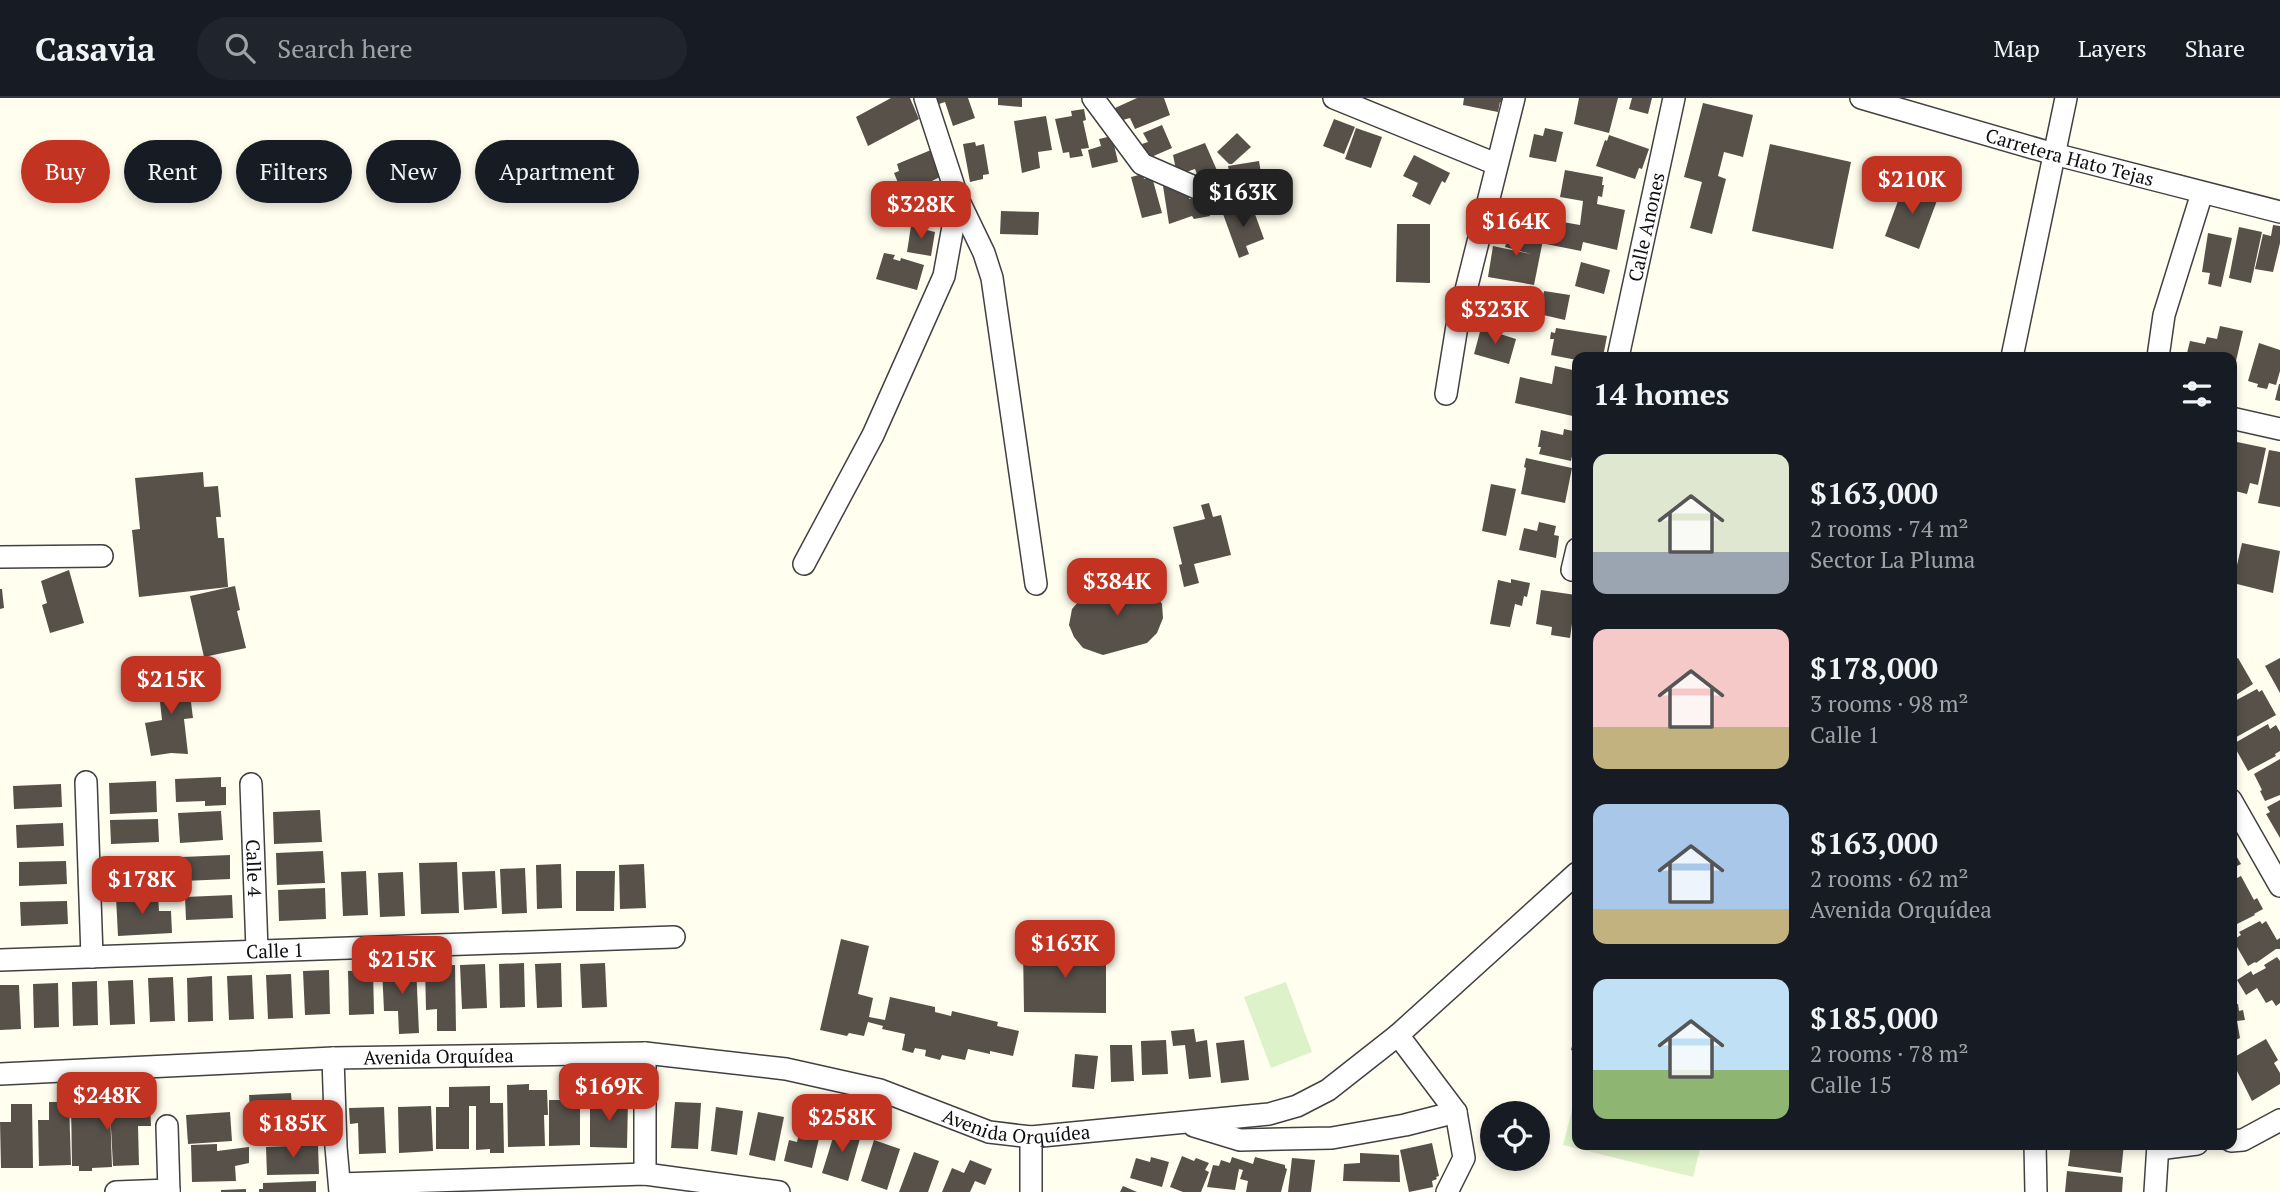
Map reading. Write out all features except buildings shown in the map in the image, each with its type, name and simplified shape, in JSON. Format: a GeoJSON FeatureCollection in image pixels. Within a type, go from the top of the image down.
{"type":"FeatureCollection","features":[{"type":"Feature","properties":{"kind":"street"},"geometry":{"type":"LineString","coordinates":[[925,98],[958,199],[984,253],[992,278],[1036,584]]}},
{"type":"Feature","properties":{"kind":"street"},"geometry":{"type":"LineString","coordinates":[[1093,98],[1142,164],[1224,200]]}},
{"type":"Feature","properties":{"kind":"street"},"geometry":{"type":"LineString","coordinates":[[1334,98],[1496,164]]}},
{"type":"Feature","properties":{"kind":"street"},"geometry":{"type":"LineString","coordinates":[[1446,394],[1457,326],[1514,98]]}},
{"type":"Feature","properties":{"kind":"street","name":"Calle Anones"},"geometry":{"type":"LineString","coordinates":[[1619,352],[1674,98]]}},
{"type":"Feature","properties":{"kind":"street","name":"Carretera Hato Tejas"},"geometry":{"type":"LineString","coordinates":[[1861,98],[2054,153],[2280,212]]}},
{"type":"Feature","properties":{"kind":"street"},"geometry":{"type":"LineString","coordinates":[[2013,352],[2066,98]]}},
{"type":"Feature","properties":{"kind":"street"},"geometry":{"type":"LineString","coordinates":[[2159,352],[2164,315],[2202,193]]}},
{"type":"Feature","properties":{"kind":"street"},"geometry":{"type":"LineString","coordinates":[[804,564],[873,435],[944,276],[958,199]]}},
{"type":"Feature","properties":{"kind":"street"},"geometry":{"type":"LineString","coordinates":[[2237,419],[2280,429]]}},
{"type":"Feature","properties":{"kind":"street"},"geometry":{"type":"LineString","coordinates":[[0,558],[102,556]]}},
{"type":"Feature","properties":{"kind":"street"},"geometry":{"type":"LineString","coordinates":[[86,782],[92,957]]}},
{"type":"Feature","properties":{"kind":"street","name":"Calle 4"},"geometry":{"type":"LineString","coordinates":[[250,784],[257,950]]}},
{"type":"Feature","properties":{"kind":"street"},"geometry":{"type":"LineString","coordinates":[[2237,811],[2280,886]]}},
{"type":"Feature","properties":{"kind":"street","name":"Avenida Orquídea"},"geometry":{"type":"LineString","coordinates":[[0,1073],[333,1058],[645,1053],[786,1069],[880,1090],[989,1132],[1031,1137],[1269,1114],[1297,1106],[1328,1090],[1398,1035],[1572,878]]}},
{"type":"Feature","properties":{"kind":"street","name":"Calle 1"},"geometry":{"type":"LineString","coordinates":[[0,960],[674,937]]}},
{"type":"Feature","properties":{"kind":"street"},"geometry":{"type":"LineString","coordinates":[[1398,1035],[1456,1112],[1464,1158],[1447,1192]]}},
{"type":"Feature","properties":{"kind":"street"},"geometry":{"type":"LineString","coordinates":[[645,1053],[645,1174]]}},
{"type":"Feature","properties":{"kind":"street"},"geometry":{"type":"LineString","coordinates":[[333,1058],[340,1188],[645,1174],[779,1192]]}},
{"type":"Feature","properties":{"kind":"street"},"geometry":{"type":"LineString","coordinates":[[1182,1122],[1240,1140],[1332,1138],[1405,1125],[1456,1112]]}},
{"type":"Feature","properties":{"kind":"street"},"geometry":{"type":"LineString","coordinates":[[2237,1141],[2244,1140],[2280,1120]]}},
{"type":"Feature","properties":{"kind":"street"},"geometry":{"type":"LineString","coordinates":[[116,1192],[169,1191],[167,1126]]}},
{"type":"Feature","properties":{"kind":"street"},"geometry":{"type":"LineString","coordinates":[[1031,1137],[1031,1192]]}},
{"type":"Feature","properties":{"kind":"street"},"geometry":{"type":"LineString","coordinates":[[2035,1150],[2036,1191]]}},
{"type":"Feature","properties":{"kind":"street"},"geometry":{"type":"LineString","coordinates":[[2155,1192],[2158,1150]]}},
{"type":"Feature","properties":{"kind":"green space"},"geometry":{"type":"Polygon","coordinates":[[[1286,982],[1312,1052],[1271,1068],[1244,997],[1286,982]]]}},
{"type":"Feature","properties":{"kind":"green space"},"geometry":{"type":"Polygon","coordinates":[[[1572,1110],[1572,1147],[1563,1145],[1572,1110]]]}},
{"type":"Feature","properties":{"kind":"green space"},"geometry":{"type":"Polygon","coordinates":[[[1583,1150],[1700,1150],[1693,1177],[1583,1150]]]}}]}
